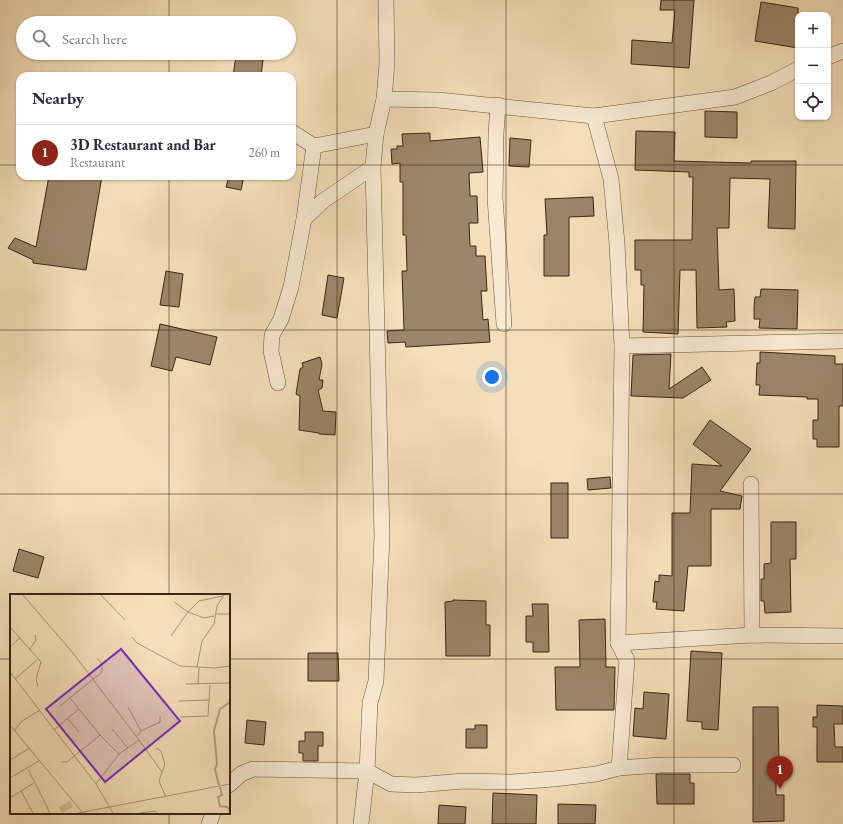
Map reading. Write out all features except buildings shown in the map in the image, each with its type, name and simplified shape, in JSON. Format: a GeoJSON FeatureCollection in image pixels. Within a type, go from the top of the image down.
{"type":"FeatureCollection","features":[{"type":"Feature","properties":{"kind":"street"},"geometry":{"type":"LineString","coordinates":[[361,824],[367,771],[370,703],[376,681],[382,536],[373,167],[376,134],[384,99],[387,62],[386,0]]}},
{"type":"Feature","properties":{"kind":"street"},"geometry":{"type":"LineString","coordinates":[[831,56],[843,51]]}},
{"type":"Feature","properties":{"kind":"street"},"geometry":{"type":"LineString","coordinates":[[384,99],[438,100],[594,116],[735,97],[771,83],[795,71]]}},
{"type":"Feature","properties":{"kind":"street"},"geometry":{"type":"LineString","coordinates":[[498,105],[495,198],[504,324]]}},
{"type":"Feature","properties":{"kind":"street"},"geometry":{"type":"LineString","coordinates":[[594,116],[611,179],[617,243],[622,346],[618,643],[627,660],[619,768]]}},
{"type":"Feature","properties":{"kind":"street"},"geometry":{"type":"LineString","coordinates":[[296,135],[314,146],[376,134]]}},
{"type":"Feature","properties":{"kind":"street"},"geometry":{"type":"LineString","coordinates":[[278,383],[271,351],[272,335],[281,319],[291,287],[304,219],[314,146]]}},
{"type":"Feature","properties":{"kind":"street"},"geometry":{"type":"LineString","coordinates":[[304,219],[323,201],[373,167]]}},
{"type":"Feature","properties":{"kind":"street"},"geometry":{"type":"LineString","coordinates":[[622,346],[843,341]]}},
{"type":"Feature","properties":{"kind":"street"},"geometry":{"type":"LineString","coordinates":[[751,484],[752,635]]}},
{"type":"Feature","properties":{"kind":"street"},"geometry":{"type":"LineString","coordinates":[[618,643],[752,635],[843,636]]}},
{"type":"Feature","properties":{"kind":"street"},"geometry":{"type":"LineString","coordinates":[[230,785],[241,774],[253,769],[367,771],[391,784],[416,785],[464,781],[512,782],[554,779],[596,774],[619,768],[661,765],[733,765]]}},
{"type":"Feature","properties":{"kind":"street"},"geometry":{"type":"LineString","coordinates":[[209,824],[213,814]]}},
{"type":"Feature","properties":{"kind":"place","name":"3D Restaurant and Bar"},"geometry":{"type":"Point","coordinates":[780,789]}}]}
